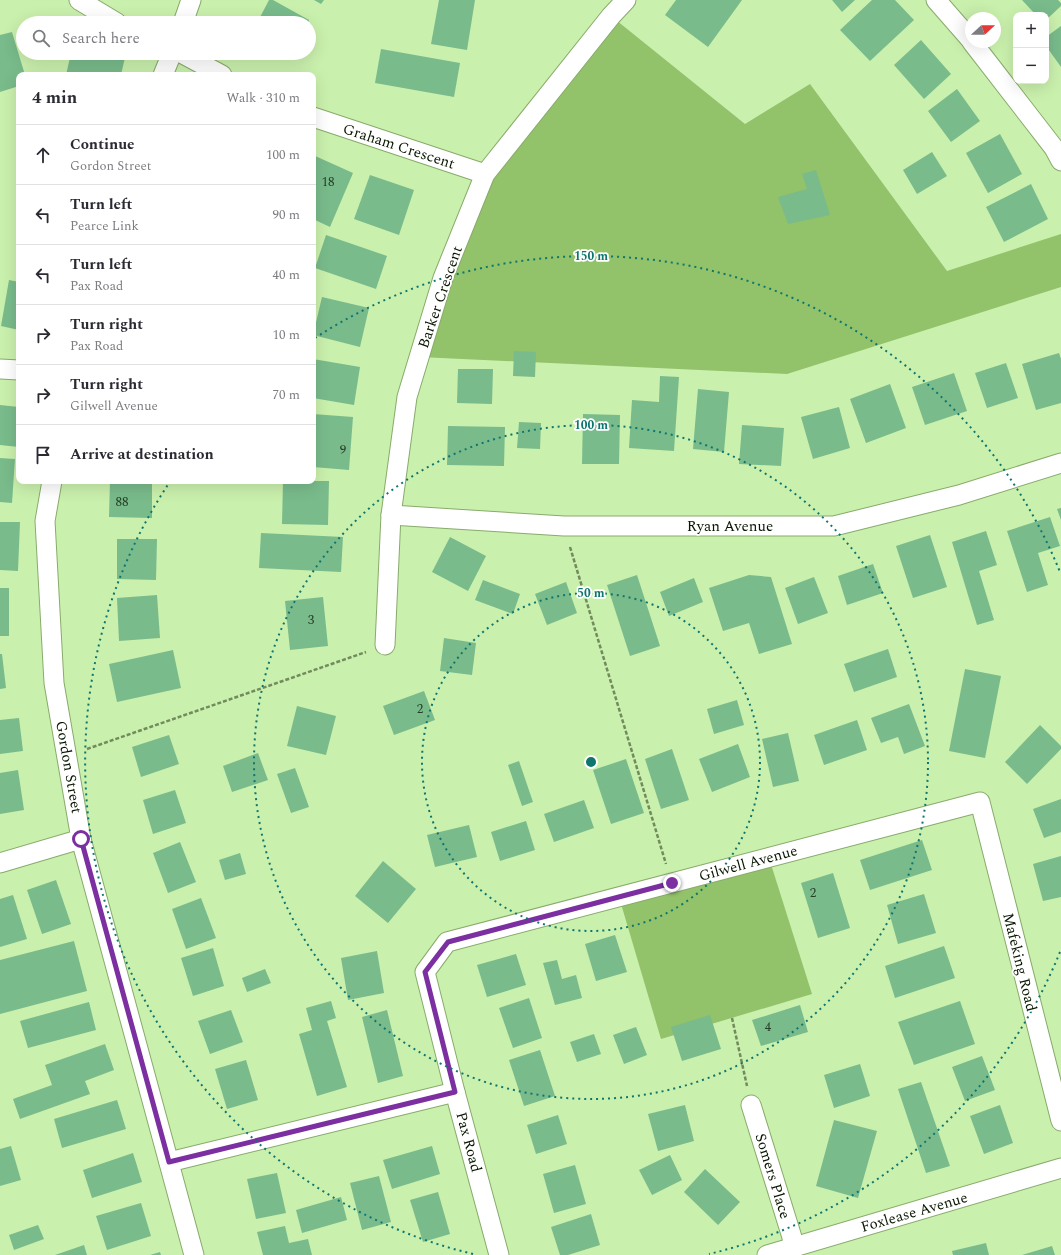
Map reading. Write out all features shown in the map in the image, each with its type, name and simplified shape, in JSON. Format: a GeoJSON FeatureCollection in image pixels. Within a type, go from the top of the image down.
{"type":"FeatureCollection","features":[{"type":"Feature","properties":{"kind":"street"},"geometry":{"type":"LineString","coordinates":[[79,0],[105,16]]}},
{"type":"Feature","properties":{"kind":"street"},"geometry":{"type":"LineString","coordinates":[[185,16],[190,0]]}},
{"type":"Feature","properties":{"kind":"street","name":"Barker Crescent"},"geometry":{"type":"LineString","coordinates":[[385,645],[391,515],[407,397],[443,278],[485,174],[610,16],[626,0]]}},
{"type":"Feature","properties":{"kind":"street"},"geometry":{"type":"LineString","coordinates":[[936,0],[965,33]]}},
{"type":"Feature","properties":{"kind":"street"},"geometry":{"type":"LineString","coordinates":[[978,48],[1059,150]]}},
{"type":"Feature","properties":{"kind":"street"},"geometry":{"type":"LineString","coordinates":[[164,72],[169,60]]}},
{"type":"Feature","properties":{"kind":"street"},"geometry":{"type":"LineString","coordinates":[[194,60],[216,72]]}},
{"type":"Feature","properties":{"kind":"street","name":"Graham Crescent"},"geometry":{"type":"LineString","coordinates":[[316,118],[485,174]]}},
{"type":"Feature","properties":{"kind":"street"},"geometry":{"type":"LineString","coordinates":[[0,369],[16,370]]}},
{"type":"Feature","properties":{"kind":"street","name":"Ryan Avenue"},"geometry":{"type":"LineString","coordinates":[[391,515],[564,526],[834,526],[959,494],[1061,464]]}},
{"type":"Feature","properties":{"kind":"street","name":"Gordon Street"},"geometry":{"type":"LineString","coordinates":[[51,484],[45,521],[54,683],[81,839],[194,1255]]}},
{"type":"Feature","properties":{"kind":"street","name":"Gilwell Avenue"},"geometry":{"type":"LineString","coordinates":[[448,942],[980,802]]}},
{"type":"Feature","properties":{"kind":"street","name":"Mafeking Road"},"geometry":{"type":"LineString","coordinates":[[980,802],[1061,1121]]}},
{"type":"Feature","properties":{"kind":"street"},"geometry":{"type":"LineString","coordinates":[[0,863],[81,839]]}},
{"type":"Feature","properties":{"kind":"street","name":"Pax Road"},"geometry":{"type":"LineString","coordinates":[[448,942],[425,972],[455,1092],[499,1255]]}},
{"type":"Feature","properties":{"kind":"street"},"geometry":{"type":"LineString","coordinates":[[169,1162],[455,1092]]}},
{"type":"Feature","properties":{"kind":"street","name":"Somers Place"},"geometry":{"type":"LineString","coordinates":[[751,1105],[795,1247]]}},
{"type":"Feature","properties":{"kind":"street","name":"Foxlease Avenue"},"geometry":{"type":"LineString","coordinates":[[767,1255],[1061,1168]]}},
{"type":"Feature","properties":{"kind":"path"},"geometry":{"type":"LineString","coordinates":[[564,526],[672,883]]}},
{"type":"Feature","properties":{"kind":"path"},"geometry":{"type":"LineString","coordinates":[[67,756],[385,645]]}},
{"type":"Feature","properties":{"kind":"path"},"geometry":{"type":"LineString","coordinates":[[732,1018],[751,1105]]}},
{"type":"Feature","properties":{"kind":"green space"},"geometry":{"type":"Polygon","coordinates":[[[611,16],[745,124],[810,84],[947,271],[1061,234],[1061,287],[787,374],[420,357],[485,174],[611,16]]]}},
{"type":"Feature","properties":{"kind":"green space"},"geometry":{"type":"Polygon","coordinates":[[[769,858],[812,994],[661,1039],[619,897],[769,858]]]}},
{"type":"Feature","properties":{"kind":"building"},"geometry":{"type":"Polygon","coordinates":[[[269,0],[273,0],[302,16],[261,16],[269,0]]]}},
{"type":"Feature","properties":{"kind":"building"},"geometry":{"type":"Polygon","coordinates":[[[314,0],[324,0],[321,4],[314,0]]]}},
{"type":"Feature","properties":{"kind":"building"},"geometry":{"type":"Polygon","coordinates":[[[439,0],[475,0],[467,50],[431,44],[439,0]]]}},
{"type":"Feature","properties":{"kind":"building"},"geometry":{"type":"Polygon","coordinates":[[[676,0],[742,0],[708,47],[665,15],[676,0]]]}},
{"type":"Feature","properties":{"kind":"building"},"geometry":{"type":"Polygon","coordinates":[[[832,0],[855,0],[842,12],[832,0]]]}},
{"type":"Feature","properties":{"kind":"building"},"geometry":{"type":"Polygon","coordinates":[[[872,0],[895,0],[914,20],[870,61],[840,30],[872,0]]]}},
{"type":"Feature","properties":{"kind":"building"},"geometry":{"type":"Polygon","coordinates":[[[1022,0],[1058,0],[1061,3],[1061,6],[1049,17],[1049,12],[1033,12],[1022,0]]]}},
{"type":"Feature","properties":{"kind":"building"},"geometry":{"type":"Polygon","coordinates":[[[1061,26],[1061,67],[1049,50],[1049,35],[1061,26]]]}},
{"type":"Feature","properties":{"kind":"building"},"geometry":{"type":"Polygon","coordinates":[[[12,32],[16,45],[16,60],[20,60],[24,72],[16,72],[16,87],[0,92],[0,35],[12,32]]]}},
{"type":"Feature","properties":{"kind":"building"},"geometry":{"type":"Polygon","coordinates":[[[921,40],[951,74],[924,99],[894,65],[921,40]]]}},
{"type":"Feature","properties":{"kind":"building"},"geometry":{"type":"Polygon","coordinates":[[[381,49],[460,63],[454,97],[375,83],[381,49]]]}},
{"type":"Feature","properties":{"kind":"building"},"geometry":{"type":"Polygon","coordinates":[[[69,60],[124,60],[122,72],[67,72],[69,60]]]}},
{"type":"Feature","properties":{"kind":"building"},"geometry":{"type":"Polygon","coordinates":[[[957,89],[980,121],[951,142],[928,111],[957,89]]]}},
{"type":"Feature","properties":{"kind":"building"},"geometry":{"type":"Polygon","coordinates":[[[1000,134],[1022,174],[988,193],[966,153],[1000,134]]]}},
{"type":"Feature","properties":{"kind":"building"},"geometry":{"type":"Polygon","coordinates":[[[932,152],[947,176],[917,194],[903,170],[932,152]]]}},
{"type":"Feature","properties":{"kind":"building"},"geometry":{"type":"Polygon","coordinates":[[[316,156],[353,173],[330,227],[316,220],[316,156]]]}},
{"type":"Feature","properties":{"kind":"building"},"geometry":{"type":"Polygon","coordinates":[[[816,170],[830,215],[788,224],[778,197],[807,189],[802,174],[816,170]]]}},
{"type":"Feature","properties":{"kind":"building"},"geometry":{"type":"Polygon","coordinates":[[[370,175],[414,190],[399,235],[354,219],[370,175]]]}},
{"type":"Feature","properties":{"kind":"building"},"geometry":{"type":"Polygon","coordinates":[[[1031,184],[1048,219],[1004,242],[986,207],[1031,184]]]}},
{"type":"Feature","properties":{"kind":"building"},"geometry":{"type":"Polygon","coordinates":[[[326,235],[387,256],[376,289],[316,268],[326,235]]]}},
{"type":"Feature","properties":{"kind":"building"},"geometry":{"type":"Polygon","coordinates":[[[9,280],[16,281],[16,329],[1,326],[9,280]]]}},
{"type":"Feature","properties":{"kind":"building"},"geometry":{"type":"Polygon","coordinates":[[[322,297],[369,308],[360,347],[316,336],[316,322],[322,297]]]}},
{"type":"Feature","properties":{"kind":"building"},"geometry":{"type":"Polygon","coordinates":[[[514,351],[536,352],[535,377],[513,376],[514,351]]]}},
{"type":"Feature","properties":{"kind":"building"},"geometry":{"type":"Polygon","coordinates":[[[1059,353],[1061,359],[1061,403],[1036,410],[1022,364],[1059,353]]]}},
{"type":"Feature","properties":{"kind":"building"},"geometry":{"type":"Polygon","coordinates":[[[316,360],[360,367],[354,405],[316,399],[316,360]]]}},
{"type":"Feature","properties":{"kind":"building"},"geometry":{"type":"Polygon","coordinates":[[[1006,363],[1018,398],[987,408],[975,373],[1006,363]]]}},
{"type":"Feature","properties":{"kind":"building"},"geometry":{"type":"Polygon","coordinates":[[[458,369],[493,369],[492,404],[457,403],[458,369]]]}},
{"type":"Feature","properties":{"kind":"building"},"geometry":{"type":"Polygon","coordinates":[[[954,373],[967,411],[925,425],[912,387],[954,373]]]}},
{"type":"Feature","properties":{"kind":"building"},"geometry":{"type":"Polygon","coordinates":[[[660,376],[679,377],[674,451],[629,448],[632,400],[659,402],[660,376]]]}},
{"type":"Feature","properties":{"kind":"building"},"geometry":{"type":"Polygon","coordinates":[[[890,384],[906,428],[866,443],[850,399],[890,384]]]}},
{"type":"Feature","properties":{"kind":"building"},"geometry":{"type":"Polygon","coordinates":[[[698,389],[729,392],[724,452],[693,449],[698,389]]]}},
{"type":"Feature","properties":{"kind":"building"},"geometry":{"type":"Polygon","coordinates":[[[0,405],[16,407],[16,447],[0,445],[0,405]]]}},
{"type":"Feature","properties":{"kind":"building"},"geometry":{"type":"Polygon","coordinates":[[[839,407],[850,448],[813,459],[801,417],[839,407]]]}},
{"type":"Feature","properties":{"kind":"building"},"geometry":{"type":"Polygon","coordinates":[[[316,414],[353,417],[349,470],[316,467],[316,414]]]}},
{"type":"Feature","properties":{"kind":"building"},"geometry":{"type":"Polygon","coordinates":[[[583,414],[620,415],[619,464],[582,464],[583,414]]]}},
{"type":"Feature","properties":{"kind":"building"},"geometry":{"type":"Polygon","coordinates":[[[519,422],[541,423],[540,449],[517,448],[519,422]]]}},
{"type":"Feature","properties":{"kind":"building"},"geometry":{"type":"Polygon","coordinates":[[[742,425],[784,428],[781,466],[739,464],[742,425]]]}},
{"type":"Feature","properties":{"kind":"building"},"geometry":{"type":"Polygon","coordinates":[[[448,426],[505,427],[504,466],[447,465],[448,426]]]}},
{"type":"Feature","properties":{"kind":"building"},"geometry":{"type":"Polygon","coordinates":[[[0,458],[15,459],[12,503],[0,502],[0,458]]]}},
{"type":"Feature","properties":{"kind":"building"},"geometry":{"type":"Polygon","coordinates":[[[316,481],[329,481],[328,525],[282,524],[283,484],[316,484],[316,481]]]}},
{"type":"Feature","properties":{"kind":"building"},"geometry":{"type":"Polygon","coordinates":[[[110,484],[152,484],[152,518],[109,517],[110,484]]]}},
{"type":"Feature","properties":{"kind":"building"},"geometry":{"type":"Polygon","coordinates":[[[1061,508],[1061,520],[1057,509],[1061,508]]]}},
{"type":"Feature","properties":{"kind":"building"},"geometry":{"type":"Polygon","coordinates":[[[1050,517],[1060,546],[1038,553],[1048,585],[1027,592],[1007,531],[1050,517]]]}},
{"type":"Feature","properties":{"kind":"building"},"geometry":{"type":"Polygon","coordinates":[[[0,522],[20,522],[18,571],[0,570],[0,522]]]}},
{"type":"Feature","properties":{"kind":"building"},"geometry":{"type":"Polygon","coordinates":[[[986,531],[997,565],[979,571],[994,620],[977,625],[952,542],[986,531]]]}},
{"type":"Feature","properties":{"kind":"building"},"geometry":{"type":"Polygon","coordinates":[[[261,533],[343,537],[341,572],[259,568],[261,533]]]}},
{"type":"Feature","properties":{"kind":"building"},"geometry":{"type":"Polygon","coordinates":[[[930,535],[947,587],[913,598],[896,546],[930,535]]]}},
{"type":"Feature","properties":{"kind":"building"},"geometry":{"type":"Polygon","coordinates":[[[450,537],[486,556],[468,591],[432,572],[450,537]]]}},
{"type":"Feature","properties":{"kind":"building"},"geometry":{"type":"Polygon","coordinates":[[[117,539],[157,539],[156,580],[117,579],[117,539]]]}},
{"type":"Feature","properties":{"kind":"building"},"geometry":{"type":"Polygon","coordinates":[[[873,564],[883,593],[847,605],[838,576],[873,564]]]}},
{"type":"Feature","properties":{"kind":"building"},"geometry":{"type":"Polygon","coordinates":[[[637,575],[660,646],[630,656],[607,585],[637,575]]]}},
{"type":"Feature","properties":{"kind":"building"},"geometry":{"type":"Polygon","coordinates":[[[749,575],[771,577],[792,644],[759,654],[749,623],[723,631],[709,588],[749,575]]]}},
{"type":"Feature","properties":{"kind":"building"},"geometry":{"type":"Polygon","coordinates":[[[814,577],[828,613],[798,624],[785,588],[814,577]]]}},
{"type":"Feature","properties":{"kind":"building"},"geometry":{"type":"Polygon","coordinates":[[[694,578],[703,602],[669,616],[660,592],[694,578]]]}},
{"type":"Feature","properties":{"kind":"building"},"geometry":{"type":"Polygon","coordinates":[[[483,580],[520,594],[513,614],[475,600],[483,580]]]}},
{"type":"Feature","properties":{"kind":"building"},"geometry":{"type":"Polygon","coordinates":[[[566,582],[577,613],[547,625],[535,594],[566,582]]]}},
{"type":"Feature","properties":{"kind":"building"},"geometry":{"type":"Polygon","coordinates":[[[0,588],[9,588],[9,636],[0,636],[0,588]]]}},
{"type":"Feature","properties":{"kind":"building"},"geometry":{"type":"Polygon","coordinates":[[[157,595],[160,638],[119,641],[117,598],[157,595]]]}},
{"type":"Feature","properties":{"kind":"building"},"geometry":{"type":"Polygon","coordinates":[[[323,597],[328,646],[290,650],[285,601],[323,597]]]}},
{"type":"Feature","properties":{"kind":"building"},"geometry":{"type":"Polygon","coordinates":[[[444,638],[476,643],[472,675],[440,671],[444,638]]]}},
{"type":"Feature","properties":{"kind":"building"},"geometry":{"type":"Polygon","coordinates":[[[888,649],[897,677],[854,692],[844,664],[888,649]]]}},
{"type":"Feature","properties":{"kind":"building"},"geometry":{"type":"Polygon","coordinates":[[[173,650],[181,688],[117,702],[109,664],[173,650]]]}},
{"type":"Feature","properties":{"kind":"building"},"geometry":{"type":"Polygon","coordinates":[[[0,654],[2,654],[6,688],[0,689],[0,654]]]}},
{"type":"Feature","properties":{"kind":"building"},"geometry":{"type":"Polygon","coordinates":[[[965,669],[1001,676],[985,758],[949,751],[965,669]]]}},
{"type":"Feature","properties":{"kind":"building"},"geometry":{"type":"Polygon","coordinates":[[[424,691],[435,720],[394,735],[383,706],[424,691]]]}},
{"type":"Feature","properties":{"kind":"building"},"geometry":{"type":"Polygon","coordinates":[[[737,700],[744,725],[714,734],[707,709],[737,700]]]}},
{"type":"Feature","properties":{"kind":"building"},"geometry":{"type":"Polygon","coordinates":[[[909,704],[925,746],[904,754],[898,737],[881,743],[871,718],[909,704]]]}},
{"type":"Feature","properties":{"kind":"building"},"geometry":{"type":"Polygon","coordinates":[[[297,706],[336,716],[326,755],[287,746],[297,706]]]}},
{"type":"Feature","properties":{"kind":"building"},"geometry":{"type":"Polygon","coordinates":[[[19,718],[23,751],[0,754],[0,720],[19,718]]]}},
{"type":"Feature","properties":{"kind":"building"},"geometry":{"type":"Polygon","coordinates":[[[857,720],[867,750],[824,765],[814,735],[857,720]]]}},
{"type":"Feature","properties":{"kind":"building"},"geometry":{"type":"Polygon","coordinates":[[[1040,725],[1061,746],[1061,749],[1027,784],[1005,762],[1040,725]]]}},
{"type":"Feature","properties":{"kind":"building"},"geometry":{"type":"Polygon","coordinates":[[[788,733],[799,781],[773,787],[762,739],[788,733]]]}},
{"type":"Feature","properties":{"kind":"building"},"geometry":{"type":"Polygon","coordinates":[[[169,735],[179,764],[141,777],[132,747],[169,735]]]}},
{"type":"Feature","properties":{"kind":"building"},"geometry":{"type":"Polygon","coordinates":[[[738,744],[750,777],[712,792],[699,759],[738,744]]]}},
{"type":"Feature","properties":{"kind":"building"},"geometry":{"type":"Polygon","coordinates":[[[672,749],[689,800],[661,809],[645,759],[672,749]]]}},
{"type":"Feature","properties":{"kind":"building"},"geometry":{"type":"Polygon","coordinates":[[[258,753],[268,780],[232,792],[223,766],[258,753]]]}},
{"type":"Feature","properties":{"kind":"building"},"geometry":{"type":"Polygon","coordinates":[[[626,759],[644,813],[611,824],[593,770],[626,759]]]}},
{"type":"Feature","properties":{"kind":"building"},"geometry":{"type":"Polygon","coordinates":[[[519,761],[533,802],[522,806],[508,765],[519,761]]]}},
{"type":"Feature","properties":{"kind":"building"},"geometry":{"type":"Polygon","coordinates":[[[295,768],[309,807],[291,813],[277,774],[295,768]]]}},
{"type":"Feature","properties":{"kind":"building"},"geometry":{"type":"Polygon","coordinates":[[[18,770],[24,810],[0,814],[0,773],[18,770]]]}},
{"type":"Feature","properties":{"kind":"building"},"geometry":{"type":"Polygon","coordinates":[[[175,790],[186,823],[153,834],[143,800],[175,790]]]}},
{"type":"Feature","properties":{"kind":"building"},"geometry":{"type":"Polygon","coordinates":[[[1061,799],[1061,832],[1044,838],[1033,809],[1061,799]]]}},
{"type":"Feature","properties":{"kind":"building"},"geometry":{"type":"Polygon","coordinates":[[[584,800],[594,828],[554,842],[544,814],[584,800]]]}},
{"type":"Feature","properties":{"kind":"building"},"geometry":{"type":"Polygon","coordinates":[[[526,821],[535,850],[500,861],[491,832],[526,821]]]}},
{"type":"Feature","properties":{"kind":"building"},"geometry":{"type":"Polygon","coordinates":[[[469,825],[477,857],[435,867],[427,835],[469,825]]]}},
{"type":"Feature","properties":{"kind":"building"},"geometry":{"type":"Polygon","coordinates":[[[922,840],[932,870],[870,890],[860,860],[922,840]]]}},
{"type":"Feature","properties":{"kind":"building"},"geometry":{"type":"Polygon","coordinates":[[[180,842],[196,882],[168,893],[153,853],[180,842]]]}},
{"type":"Feature","properties":{"kind":"building"},"geometry":{"type":"Polygon","coordinates":[[[240,853],[246,874],[225,880],[219,860],[240,853]]]}},
{"type":"Feature","properties":{"kind":"building"},"geometry":{"type":"Polygon","coordinates":[[[1061,856],[1061,897],[1043,901],[1033,864],[1061,856]]]}},
{"type":"Feature","properties":{"kind":"building"},"geometry":{"type":"Polygon","coordinates":[[[383,861],[416,889],[388,923],[355,896],[383,861]]]}},
{"type":"Feature","properties":{"kind":"building"},"geometry":{"type":"Polygon","coordinates":[[[833,873],[850,928],[818,938],[801,883],[833,873]]]}},
{"type":"Feature","properties":{"kind":"building"},"geometry":{"type":"Polygon","coordinates":[[[56,880],[71,924],[42,934],[27,890],[56,880]]]}},
{"type":"Feature","properties":{"kind":"building"},"geometry":{"type":"Polygon","coordinates":[[[924,894],[936,933],[898,944],[887,905],[924,894]]]}},
{"type":"Feature","properties":{"kind":"building"},"geometry":{"type":"Polygon","coordinates":[[[13,895],[27,939],[0,947],[0,899],[13,895]]]}},
{"type":"Feature","properties":{"kind":"building"},"geometry":{"type":"Polygon","coordinates":[[[201,898],[216,938],[186,949],[172,909],[201,898]]]}},
{"type":"Feature","properties":{"kind":"building"},"geometry":{"type":"Polygon","coordinates":[[[615,935],[627,972],[596,981],[585,944],[615,935]]]}},
{"type":"Feature","properties":{"kind":"building"},"geometry":{"type":"Polygon","coordinates":[[[74,941],[87,991],[0,1014],[0,960],[74,941]]]}},
{"type":"Feature","properties":{"kind":"building"},"geometry":{"type":"Polygon","coordinates":[[[944,946],[955,978],[895,998],[885,966],[944,946]]]}},
{"type":"Feature","properties":{"kind":"building"},"geometry":{"type":"Polygon","coordinates":[[[213,948],[224,986],[193,996],[181,958],[213,948]]]}},
{"type":"Feature","properties":{"kind":"building"},"geometry":{"type":"Polygon","coordinates":[[[377,951],[384,993],[348,1000],[341,958],[377,951]]]}},
{"type":"Feature","properties":{"kind":"building"},"geometry":{"type":"Polygon","coordinates":[[[516,954],[526,985],[487,997],[477,965],[516,954]]]}},
{"type":"Feature","properties":{"kind":"building"},"geometry":{"type":"Polygon","coordinates":[[[557,960],[562,979],[576,975],[582,998],[555,1005],[543,963],[557,960]]]}},
{"type":"Feature","properties":{"kind":"building"},"geometry":{"type":"Polygon","coordinates":[[[265,969],[271,983],[247,992],[242,978],[265,969]]]}},
{"type":"Feature","properties":{"kind":"building"},"geometry":{"type":"Polygon","coordinates":[[[529,998],[542,1038],[513,1048],[499,1008],[529,998]]]}},
{"type":"Feature","properties":{"kind":"building"},"geometry":{"type":"Polygon","coordinates":[[[331,1001],[336,1018],[327,1021],[347,1087],[317,1096],[299,1034],[312,1030],[306,1008],[331,1001]]]}},
{"type":"Feature","properties":{"kind":"building"},"geometry":{"type":"Polygon","coordinates":[[[960,1001],[975,1044],[914,1065],[898,1022],[960,1001]]]}},
{"type":"Feature","properties":{"kind":"building"},"geometry":{"type":"Polygon","coordinates":[[[89,1002],[96,1030],[28,1048],[20,1021],[89,1002]]]}},
{"type":"Feature","properties":{"kind":"building"},"geometry":{"type":"Polygon","coordinates":[[[800,1005],[808,1032],[761,1046],[752,1020],[800,1005]]]}},
{"type":"Feature","properties":{"kind":"building"},"geometry":{"type":"Polygon","coordinates":[[[231,1010],[243,1042],[210,1054],[198,1021],[231,1010]]]}},
{"type":"Feature","properties":{"kind":"building"},"geometry":{"type":"Polygon","coordinates":[[[387,1010],[403,1076],[378,1083],[362,1017],[387,1010]]]}},
{"type":"Feature","properties":{"kind":"building"},"geometry":{"type":"Polygon","coordinates":[[[710,1015],[721,1049],[682,1061],[671,1027],[710,1015]]]}},
{"type":"Feature","properties":{"kind":"building"},"geometry":{"type":"Polygon","coordinates":[[[636,1027],[647,1055],[624,1064],[613,1035],[636,1027]]]}},
{"type":"Feature","properties":{"kind":"building"},"geometry":{"type":"Polygon","coordinates":[[[594,1034],[601,1054],[577,1062],[570,1042],[594,1034]]]}},
{"type":"Feature","properties":{"kind":"building"},"geometry":{"type":"Polygon","coordinates":[[[105,1044],[114,1070],[85,1081],[90,1094],[20,1119],[13,1099],[52,1085],[45,1065],[105,1044]]]}},
{"type":"Feature","properties":{"kind":"building"},"geometry":{"type":"Polygon","coordinates":[[[540,1050],[555,1096],[524,1106],[509,1060],[540,1050]]]}},
{"type":"Feature","properties":{"kind":"building"},"geometry":{"type":"Polygon","coordinates":[[[982,1056],[995,1090],[965,1101],[952,1067],[982,1056]]]}},
{"type":"Feature","properties":{"kind":"building"},"geometry":{"type":"Polygon","coordinates":[[[246,1060],[258,1100],[227,1109],[215,1069],[246,1060]]]}},
{"type":"Feature","properties":{"kind":"building"},"geometry":{"type":"Polygon","coordinates":[[[860,1064],[870,1096],[834,1108],[824,1075],[860,1064]]]}},
{"type":"Feature","properties":{"kind":"building"},"geometry":{"type":"Polygon","coordinates":[[[921,1082],[950,1166],[926,1173],[898,1089],[921,1082]]]}},
{"type":"Feature","properties":{"kind":"building"},"geometry":{"type":"Polygon","coordinates":[[[117,1100],[126,1129],[62,1148],[54,1119],[117,1100]]]}},
{"type":"Feature","properties":{"kind":"building"},"geometry":{"type":"Polygon","coordinates":[[[685,1105],[694,1141],[658,1151],[648,1114],[685,1105]]]}},
{"type":"Feature","properties":{"kind":"building"},"geometry":{"type":"Polygon","coordinates":[[[1000,1105],[1013,1143],[984,1154],[970,1116],[1000,1105]]]}},
{"type":"Feature","properties":{"kind":"building"},"geometry":{"type":"Polygon","coordinates":[[[558,1115],[567,1144],[536,1154],[527,1125],[558,1115]]]}},
{"type":"Feature","properties":{"kind":"building"},"geometry":{"type":"Polygon","coordinates":[[[834,1120],[877,1131],[858,1198],[816,1186],[834,1120]]]}},
{"type":"Feature","properties":{"kind":"building"},"geometry":{"type":"Polygon","coordinates":[[[11,1146],[21,1180],[0,1186],[0,1149],[11,1146]]]}},
{"type":"Feature","properties":{"kind":"building"},"geometry":{"type":"Polygon","coordinates":[[[432,1146],[440,1174],[392,1189],[383,1160],[432,1146]]]}},
{"type":"Feature","properties":{"kind":"building"},"geometry":{"type":"Polygon","coordinates":[[[133,1153],[142,1182],[92,1198],[83,1170],[133,1153]]]}},
{"type":"Feature","properties":{"kind":"building"},"geometry":{"type":"Polygon","coordinates":[[[670,1155],[682,1180],[652,1195],[639,1170],[670,1155]]]}},
{"type":"Feature","properties":{"kind":"building"},"geometry":{"type":"Polygon","coordinates":[[[575,1165],[586,1204],[554,1213],[543,1174],[575,1165]]]}},
{"type":"Feature","properties":{"kind":"building"},"geometry":{"type":"Polygon","coordinates":[[[705,1169],[740,1202],[718,1225],[684,1192],[705,1169]]]}},
{"type":"Feature","properties":{"kind":"building"},"geometry":{"type":"Polygon","coordinates":[[[277,1173],[286,1213],[256,1219],[247,1179],[277,1173]]]}},
{"type":"Feature","properties":{"kind":"building"},"geometry":{"type":"Polygon","coordinates":[[[379,1176],[391,1222],[362,1230],[350,1183],[379,1176]]]}},
{"type":"Feature","properties":{"kind":"building"},"geometry":{"type":"Polygon","coordinates":[[[438,1192],[450,1234],[423,1242],[410,1200],[438,1192]]]}},
{"type":"Feature","properties":{"kind":"building"},"geometry":{"type":"Polygon","coordinates":[[[341,1197],[347,1220],[302,1233],[296,1210],[341,1197]]]}},
{"type":"Feature","properties":{"kind":"building"},"geometry":{"type":"Polygon","coordinates":[[[141,1203],[151,1236],[107,1250],[96,1216],[141,1203]]]}},
{"type":"Feature","properties":{"kind":"building"},"geometry":{"type":"Polygon","coordinates":[[[591,1214],[600,1245],[568,1255],[560,1255],[551,1227],[591,1214]]]}},
{"type":"Feature","properties":{"kind":"building"},"geometry":{"type":"Polygon","coordinates":[[[38,1225],[44,1239],[14,1250],[9,1235],[38,1225]]]}},
{"type":"Feature","properties":{"kind":"building"},"geometry":{"type":"Polygon","coordinates":[[[285,1226],[289,1243],[308,1239],[312,1255],[263,1255],[257,1232],[285,1226]]]}},
{"type":"Feature","properties":{"kind":"building"},"geometry":{"type":"Polygon","coordinates":[[[986,1243],[989,1255],[953,1255],[952,1251],[986,1243]]]}},
{"type":"Feature","properties":{"kind":"building"},"geometry":{"type":"Polygon","coordinates":[[[84,1245],[87,1255],[55,1255],[84,1245]]]}},
{"type":"Feature","properties":{"kind":"building"},"geometry":{"type":"Polygon","coordinates":[[[1052,1246],[1055,1255],[1022,1255],[1052,1246]]]}},
{"type":"Feature","properties":{"kind":"building"},"geometry":{"type":"Polygon","coordinates":[[[160,1252],[161,1255],[150,1255],[160,1252]]]}},
{"type":"Feature","properties":{"kind":"route"},"geometry":{"type":"LineString","coordinates":[[81,839],[169,1162],[455,1092],[425,972],[448,942],[672,883]]}}]}
